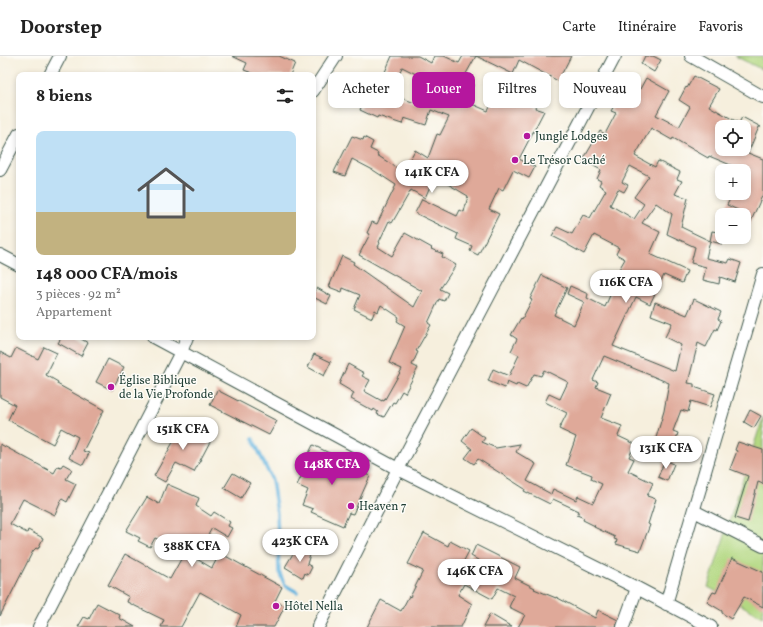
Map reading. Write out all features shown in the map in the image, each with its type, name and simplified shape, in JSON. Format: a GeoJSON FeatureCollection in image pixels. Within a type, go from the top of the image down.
{"type":"FeatureCollection","features":[{"type":"Feature","properties":{"kind":"street"},"geometry":{"type":"LineString","coordinates":[[52,72],[60,56]]}},
{"type":"Feature","properties":{"kind":"street"},"geometry":{"type":"LineString","coordinates":[[316,86],[336,56]]}},
{"type":"Feature","properties":{"kind":"street"},"geometry":{"type":"LineString","coordinates":[[318,627],[398,469],[615,56]]}},
{"type":"Feature","properties":{"kind":"street"},"geometry":{"type":"LineString","coordinates":[[691,56],[763,97]]}},
{"type":"Feature","properties":{"kind":"street"},"geometry":{"type":"LineString","coordinates":[[0,170],[16,140]]}},
{"type":"Feature","properties":{"kind":"street"},"geometry":{"type":"LineString","coordinates":[[0,255],[16,263]]}},
{"type":"Feature","properties":{"kind":"street"},"geometry":{"type":"LineString","coordinates":[[666,604],[763,274]]}},
{"type":"Feature","properties":{"kind":"street"},"geometry":{"type":"LineString","coordinates":[[159,340],[398,469],[637,588],[711,627]]}},
{"type":"Feature","properties":{"kind":"street"},"geometry":{"type":"LineString","coordinates":[[39,627],[186,340]]}},
{"type":"Feature","properties":{"kind":"street"},"geometry":{"type":"LineString","coordinates":[[694,510],[763,546]]}},
{"type":"Feature","properties":{"kind":"street"},"geometry":{"type":"LineString","coordinates":[[623,627],[637,588]]}},
{"type":"Feature","properties":{"kind":"green space"},"geometry":{"type":"Polygon","coordinates":[[[735,56],[763,56],[763,70],[735,56]]]}},
{"type":"Feature","properties":{"kind":"green space"},"geometry":{"type":"Polygon","coordinates":[[[763,417],[763,617],[708,587],[763,417]]]}},
{"type":"Feature","properties":{"kind":"building"},"geometry":{"type":"Polygon","coordinates":[[[232,56],[279,56],[295,63],[291,72],[249,72],[244,70],[247,63],[232,56]]]}},
{"type":"Feature","properties":{"kind":"building"},"geometry":{"type":"Polygon","coordinates":[[[392,56],[418,56],[431,63],[434,56],[444,56],[459,63],[463,56],[476,56],[467,72],[412,72],[402,67],[400,72],[385,72],[392,56]]]}},
{"type":"Feature","properties":{"kind":"building"},"geometry":{"type":"Polygon","coordinates":[[[476,56],[571,56],[563,72],[559,72],[558,81],[551,77],[551,72],[541,72],[519,60],[514,72],[509,72],[476,56]]]}},
{"type":"Feature","properties":{"kind":"building"},"geometry":{"type":"Polygon","coordinates":[[[645,56],[653,56],[661,60],[654,72],[641,64],[645,56]]]}},
{"type":"Feature","properties":{"kind":"building"},"geometry":{"type":"Polygon","coordinates":[[[694,76],[719,89],[709,106],[734,120],[715,120],[715,156],[751,156],[751,154],[763,159],[763,194],[751,221],[751,208],[734,208],[727,205],[730,200],[751,200],[751,164],[728,164],[709,156],[708,158],[673,138],[672,140],[651,128],[635,156],[655,167],[658,161],[680,172],[677,179],[682,181],[675,194],[688,198],[681,227],[710,241],[706,258],[728,263],[730,259],[741,263],[735,282],[720,277],[719,284],[703,280],[706,267],[691,263],[695,247],[667,234],[672,214],[656,203],[642,223],[660,232],[650,254],[687,271],[682,283],[664,275],[650,304],[636,297],[613,346],[675,371],[681,345],[665,337],[672,323],[651,315],[655,302],[687,315],[694,299],[721,312],[718,319],[721,321],[706,347],[698,343],[688,383],[694,384],[694,387],[715,394],[710,407],[691,401],[688,412],[681,410],[673,431],[678,433],[672,453],[653,448],[664,411],[669,383],[604,356],[593,380],[598,382],[596,387],[611,393],[601,418],[622,426],[618,436],[635,444],[629,457],[634,459],[628,471],[653,483],[647,496],[656,499],[648,524],[650,525],[640,551],[616,544],[617,540],[614,539],[615,537],[583,520],[584,518],[577,515],[579,511],[553,499],[550,504],[524,491],[525,489],[478,459],[474,464],[465,458],[472,449],[462,441],[471,428],[485,438],[482,442],[496,448],[520,444],[516,452],[536,464],[527,481],[551,494],[553,489],[576,500],[578,496],[593,503],[602,484],[591,479],[592,475],[566,465],[576,437],[559,429],[567,413],[545,402],[549,394],[560,399],[568,382],[544,370],[541,376],[534,374],[526,388],[507,382],[505,388],[488,381],[493,369],[509,376],[519,355],[511,351],[517,339],[511,335],[521,318],[522,319],[532,300],[530,299],[542,275],[567,288],[554,315],[574,325],[584,302],[567,294],[570,286],[588,294],[587,298],[605,307],[620,272],[618,271],[625,259],[616,254],[619,248],[594,235],[584,254],[552,236],[557,227],[572,234],[583,215],[590,218],[606,190],[599,185],[601,181],[597,179],[601,170],[583,160],[600,131],[605,134],[616,113],[611,111],[613,108],[641,108],[641,87],[646,78],[669,91],[656,115],[679,127],[690,107],[679,100],[686,87],[687,88],[694,76]],[[630,166],[622,182],[628,185],[624,192],[618,189],[610,205],[634,219],[644,204],[634,197],[649,176],[630,166]]]}},
{"type":"Feature","properties":{"kind":"building"},"geometry":{"type":"Polygon","coordinates":[[[404,99],[412,102],[412,108],[475,108],[475,105],[488,111],[490,108],[535,108],[544,111],[519,159],[535,167],[529,178],[513,170],[503,190],[499,188],[489,209],[499,214],[478,255],[470,251],[472,246],[456,239],[458,234],[415,213],[422,199],[457,216],[460,210],[464,212],[468,196],[436,177],[425,198],[411,190],[392,223],[389,221],[378,247],[392,256],[405,233],[432,248],[431,249],[443,254],[442,257],[456,265],[440,289],[448,293],[444,301],[439,299],[428,323],[431,325],[416,351],[418,352],[412,365],[418,368],[405,393],[402,391],[384,417],[377,414],[378,412],[374,409],[373,411],[351,399],[354,393],[339,384],[348,364],[364,373],[362,376],[370,380],[364,391],[384,401],[402,369],[389,363],[405,326],[397,321],[399,317],[381,305],[378,312],[375,310],[372,318],[354,309],[360,295],[343,288],[342,292],[329,287],[342,256],[354,262],[353,264],[414,307],[422,291],[359,255],[370,234],[367,233],[372,222],[377,224],[396,185],[373,170],[352,159],[345,176],[334,172],[352,136],[363,140],[364,137],[373,142],[370,149],[378,153],[377,155],[403,172],[415,150],[428,158],[437,134],[440,135],[449,117],[431,110],[426,125],[404,118],[402,124],[378,116],[377,118],[360,110],[361,108],[404,108],[404,99]]]}},
{"type":"Feature","properties":{"kind":"building"},"geometry":{"type":"Polygon","coordinates":[[[742,117],[748,120],[740,120],[742,117]]]}},
{"type":"Feature","properties":{"kind":"building"},"geometry":{"type":"Polygon","coordinates":[[[751,122],[761,127],[759,127],[751,146],[751,122]]]}},
{"type":"Feature","properties":{"kind":"building"},"geometry":{"type":"Polygon","coordinates":[[[712,231],[715,232],[715,242],[710,241],[712,231]]]}},
{"type":"Feature","properties":{"kind":"building"},"geometry":{"type":"Polygon","coordinates":[[[317,288],[331,296],[327,304],[316,298],[317,288]]]}},
{"type":"Feature","properties":{"kind":"building"},"geometry":{"type":"Polygon","coordinates":[[[60,340],[83,340],[88,343],[81,356],[58,343],[60,340]]]}},
{"type":"Feature","properties":{"kind":"building"},"geometry":{"type":"Polygon","coordinates":[[[44,347],[57,353],[46,375],[58,382],[57,384],[104,410],[83,451],[89,453],[83,465],[69,458],[78,437],[61,428],[53,444],[8,420],[15,405],[0,397],[0,352],[11,358],[16,348],[38,359],[44,347]]]}},
{"type":"Feature","properties":{"kind":"building"},"geometry":{"type":"Polygon","coordinates":[[[314,354],[331,362],[324,376],[308,367],[314,354]]]}},
{"type":"Feature","properties":{"kind":"building"},"geometry":{"type":"Polygon","coordinates":[[[108,359],[124,367],[112,390],[96,382],[108,359]]]}},
{"type":"Feature","properties":{"kind":"building"},"geometry":{"type":"Polygon","coordinates":[[[217,390],[277,421],[269,435],[210,405],[217,390]]]}},
{"type":"Feature","properties":{"kind":"building"},"geometry":{"type":"Polygon","coordinates":[[[750,410],[761,416],[754,428],[744,422],[750,410]]]}},
{"type":"Feature","properties":{"kind":"building"},"geometry":{"type":"Polygon","coordinates":[[[170,423],[191,433],[194,428],[212,438],[194,472],[176,463],[165,482],[154,476],[176,437],[166,431],[170,423]]]}},
{"type":"Feature","properties":{"kind":"building"},"geometry":{"type":"Polygon","coordinates":[[[738,442],[763,450],[763,484],[758,482],[748,522],[735,518],[748,476],[730,469],[737,451],[735,450],[738,442]]]}},
{"type":"Feature","properties":{"kind":"building"},"geometry":{"type":"Polygon","coordinates":[[[0,444],[54,473],[58,466],[61,467],[63,464],[72,469],[66,479],[76,484],[67,502],[62,499],[55,515],[23,499],[10,524],[27,533],[28,530],[43,538],[38,549],[36,548],[33,551],[0,616],[0,444]]]}},
{"type":"Feature","properties":{"kind":"building"},"geometry":{"type":"Polygon","coordinates":[[[313,445],[351,464],[349,467],[370,476],[353,514],[349,513],[343,526],[311,512],[313,509],[302,505],[308,490],[297,485],[308,463],[305,461],[313,445]]]}},
{"type":"Feature","properties":{"kind":"building"},"geometry":{"type":"Polygon","coordinates":[[[665,460],[674,464],[667,481],[658,477],[665,460]]]}},
{"type":"Feature","properties":{"kind":"building"},"geometry":{"type":"Polygon","coordinates":[[[233,473],[250,483],[241,498],[224,488],[233,473]]]}},
{"type":"Feature","properties":{"kind":"building"},"geometry":{"type":"Polygon","coordinates":[[[167,484],[199,498],[196,506],[211,516],[214,512],[230,522],[228,526],[232,528],[227,537],[212,528],[195,558],[212,568],[220,553],[282,587],[275,601],[285,606],[274,627],[236,627],[241,615],[200,592],[181,627],[161,627],[164,620],[127,602],[129,597],[108,585],[125,554],[170,579],[185,552],[155,538],[150,547],[138,541],[140,538],[126,531],[147,497],[159,504],[167,484]]]}},
{"type":"Feature","properties":{"kind":"building"},"geometry":{"type":"Polygon","coordinates":[[[424,533],[448,546],[450,541],[469,551],[458,572],[482,584],[490,567],[471,556],[476,545],[520,567],[515,578],[535,588],[534,589],[556,597],[595,618],[598,610],[618,620],[616,627],[518,627],[525,615],[509,607],[514,596],[498,588],[492,599],[464,584],[458,595],[472,604],[461,627],[367,627],[381,600],[401,611],[409,596],[410,597],[423,571],[408,564],[424,533]]]}},
{"type":"Feature","properties":{"kind":"building"},"geometry":{"type":"Polygon","coordinates":[[[303,548],[311,551],[307,564],[312,567],[308,575],[305,573],[303,578],[285,567],[294,552],[299,556],[303,548]]]}},
{"type":"Feature","properties":{"kind":"building"},"geometry":{"type":"Polygon","coordinates":[[[732,558],[763,572],[763,607],[744,597],[731,619],[722,613],[722,611],[707,602],[713,592],[716,593],[732,558]]]}},
{"type":"Feature","properties":{"kind":"building"},"geometry":{"type":"Polygon","coordinates":[[[97,603],[120,615],[119,618],[135,627],[78,627],[84,617],[89,619],[97,603]]]}},
{"type":"Feature","properties":{"kind":"building"},"geometry":{"type":"Polygon","coordinates":[[[490,614],[512,627],[483,627],[490,614]]]}},
{"type":"Feature","properties":{"kind":"waterway"},"geometry":{"type":"LineString","coordinates":[[253,439],[272,480],[277,513],[279,572],[285,585],[297,592]]}},
{"type":"Feature","properties":{"kind":"place","name":"Jungle Lodges"},"geometry":{"type":"Point","coordinates":[527,136]}},
{"type":"Feature","properties":{"kind":"place","name":"Le Trésor Caché"},"geometry":{"type":"Point","coordinates":[515,160]}},
{"type":"Feature","properties":{"kind":"place","name":"Église Biblique de la Vie Profonde"},"geometry":{"type":"Point","coordinates":[111,387]}},
{"type":"Feature","properties":{"kind":"place","name":"Heaven 7"},"geometry":{"type":"Point","coordinates":[351,506]}},
{"type":"Feature","properties":{"kind":"place","name":"Hôtel Nella"},"geometry":{"type":"Point","coordinates":[276,606]}}]}
